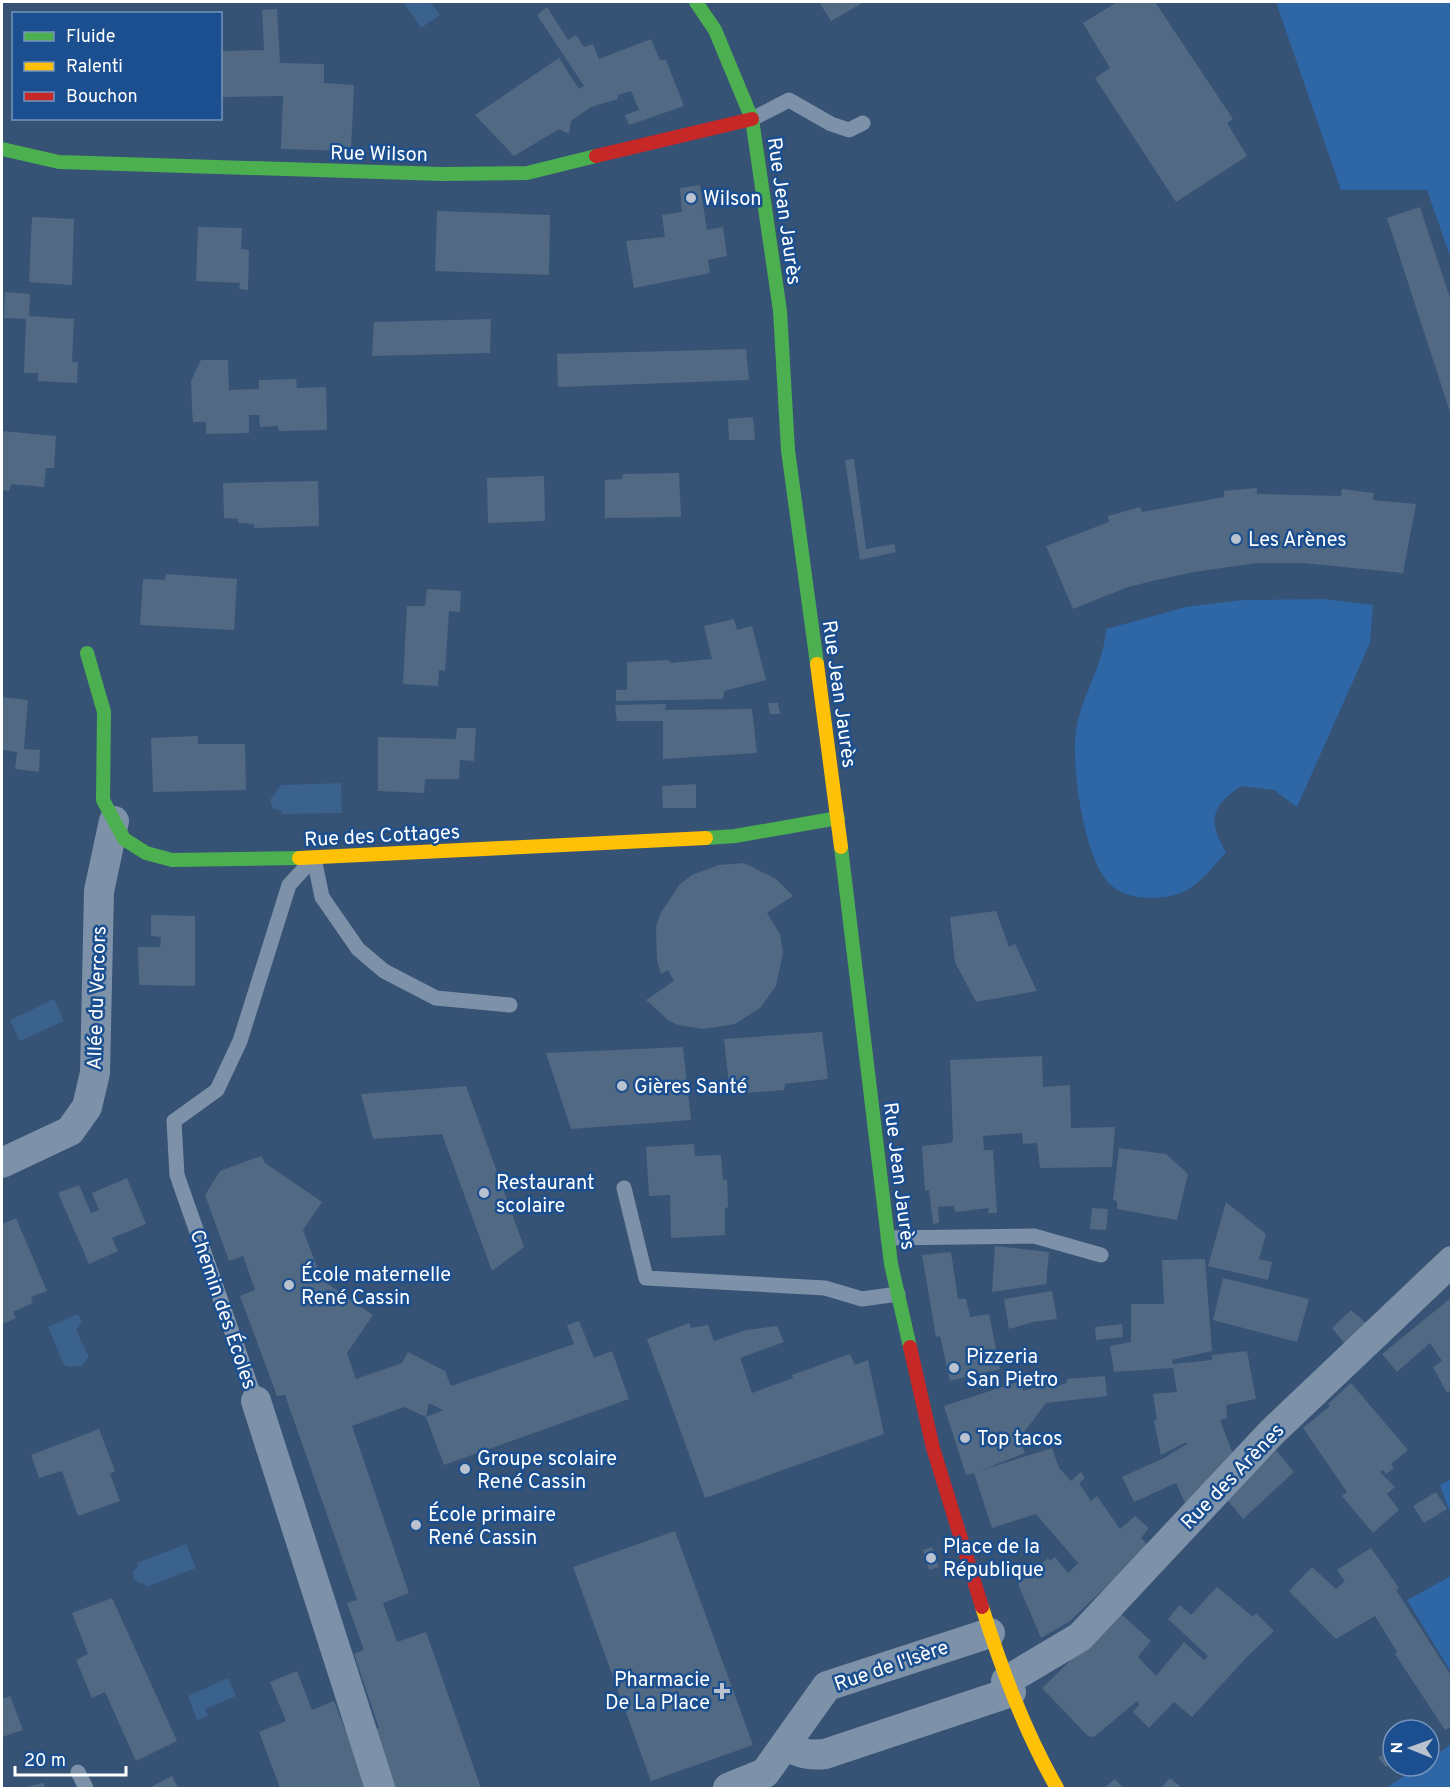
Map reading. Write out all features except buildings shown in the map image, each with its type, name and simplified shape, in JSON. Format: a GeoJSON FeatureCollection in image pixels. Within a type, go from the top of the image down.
{"type":"FeatureCollection","features":[{"type":"Feature","properties":{"kind":"main road","name":"Rue Jean Jaurès"},"geometry":{"type":"LineString","coordinates":[[696,2],[715,30],[752,118],[780,311],[788,450],[798,536],[838,818],[888,1238],[898,1294],[922,1401],[954,1523],[1009,1687],[1036,1751],[1057,1788]]}},
{"type":"Feature","properties":{"kind":"main road","name":"Rue Wilson"},"geometry":{"type":"LineString","coordinates":[[2,149],[59,162],[442,174],[527,173],[752,118]]}},
{"type":"Feature","properties":{"kind":"main road","name":"Rue des Cottages"},"geometry":{"type":"LineString","coordinates":[[87,653],[104,712],[103,800],[124,839],[146,853],[172,860],[314,858],[735,836],[838,818]]}},
{"type":"Feature","properties":{"kind":"street","name":"Allée du Vercors"},"geometry":{"type":"LineString","coordinates":[[2,1163],[70,1131],[87,1107],[95,1073],[99,891],[114,821]]}},
{"type":"Feature","properties":{"kind":"street","name":"Rue des Arènes"},"geometry":{"type":"LineString","coordinates":[[1009,1687],[1080,1637],[1272,1432],[1452,1261]]}},
{"type":"Feature","properties":{"kind":"street","name":"Chemin des Écoles"},"geometry":{"type":"LineString","coordinates":[[256,1401],[380,1788]]}},
{"type":"Feature","properties":{"kind":"street","name":"Rue de l'Isère"},"geometry":{"type":"LineString","coordinates":[[728,1788],[765,1773],[827,1686],[990,1633]]}},
{"type":"Feature","properties":{"kind":"street"},"geometry":{"type":"LineString","coordinates":[[785,1745],[799,1753],[811,1756],[825,1754],[1009,1687]]}},
{"type":"Feature","properties":{"kind":"lane"},"geometry":{"type":"LineString","coordinates":[[752,118],[789,100],[831,124],[849,130],[863,123]]}},
{"type":"Feature","properties":{"kind":"lane"},"geometry":{"type":"LineString","coordinates":[[314,858],[322,897],[358,949],[384,971],[436,998],[510,1005]]}},
{"type":"Feature","properties":{"kind":"lane","name":"Chemin des Écoles"},"geometry":{"type":"LineString","coordinates":[[256,1401],[177,1175],[174,1121],[218,1090],[240,1041],[289,885],[314,858]]}},
{"type":"Feature","properties":{"kind":"lane"},"geometry":{"type":"LineString","coordinates":[[624,1188],[646,1278],[825,1288],[862,1299],[898,1294]]}},
{"type":"Feature","properties":{"kind":"lane"},"geometry":{"type":"LineString","coordinates":[[888,1238],[1034,1236],[1101,1255]]}},
{"type":"Feature","properties":{"kind":"lane"},"geometry":{"type":"LineString","coordinates":[[78,1772],[86,1788]]}},
{"type":"Feature","properties":{"kind":"shaded area"},"geometry":{"type":"Polygon","coordinates":[[[403,2],[431,2],[440,15],[421,28],[403,2]]]}},
{"type":"Feature","properties":{"kind":"shaded area"},"geometry":{"type":"Polygon","coordinates":[[[1276,2],[1451,2],[1451,259],[1427,190],[1341,190],[1276,2]]]}},
{"type":"Feature","properties":{"kind":"shaded area"},"geometry":{"type":"Polygon","coordinates":[[[1324,599],[1373,605],[1370,643],[1297,807],[1274,790],[1241,786],[1223,801],[1215,815],[1216,832],[1226,852],[1198,882],[1179,894],[1168,897],[1138,897],[1115,888],[1104,877],[1090,847],[1080,806],[1075,764],[1076,730],[1101,655],[1106,629],[1186,607],[1242,600],[1324,599]]]}},
{"type":"Feature","properties":{"kind":"shaded area"},"geometry":{"type":"Polygon","coordinates":[[[341,783],[342,813],[282,814],[281,810],[273,809],[270,800],[281,785],[341,783]]]}},
{"type":"Feature","properties":{"kind":"shaded area"},"geometry":{"type":"Polygon","coordinates":[[[54,999],[64,1021],[20,1041],[10,1020],[54,999]]]}},
{"type":"Feature","properties":{"kind":"shaded area"},"geometry":{"type":"Polygon","coordinates":[[[78,1314],[82,1321],[76,1330],[89,1357],[81,1366],[69,1367],[64,1365],[48,1327],[78,1314]]]}},
{"type":"Feature","properties":{"kind":"shaded area"},"geometry":{"type":"Polygon","coordinates":[[[1451,1479],[1451,1515],[1440,1485],[1451,1479]]]}},
{"type":"Feature","properties":{"kind":"shaded area"},"geometry":{"type":"Polygon","coordinates":[[[186,1544],[196,1568],[146,1587],[145,1583],[139,1583],[133,1578],[133,1571],[138,1568],[137,1563],[186,1544]]]}},
{"type":"Feature","properties":{"kind":"shaded area"},"geometry":{"type":"Polygon","coordinates":[[[1451,1576],[1451,1672],[1407,1600],[1451,1576]]]}},
{"type":"Feature","properties":{"kind":"shaded area"},"geometry":{"type":"Polygon","coordinates":[[[228,1678],[236,1696],[205,1709],[208,1716],[197,1720],[188,1696],[228,1678]]]}},
{"type":"Feature","properties":{"kind":"shaded area"},"geometry":{"type":"Polygon","coordinates":[[[1451,1744],[1451,1788],[1386,1788],[1401,1778],[1441,1778],[1441,1751],[1451,1744]]]}},
{"type":"Feature","properties":{"kind":"traffic: fast"},"geometry":{"type":"LineString","coordinates":[[696,2],[715,30],[752,119],[780,311],[788,450],[817,664]]}},
{"type":"Feature","properties":{"kind":"traffic: fast"},"geometry":{"type":"LineString","coordinates":[[2,149],[59,162],[442,174],[527,173],[596,156]]}},
{"type":"Feature","properties":{"kind":"traffic: fast"},"geometry":{"type":"LineString","coordinates":[[87,653],[104,712],[103,800],[124,839],[146,853],[172,860],[299,858]]}},
{"type":"Feature","properties":{"kind":"traffic: fast"},"geometry":{"type":"LineString","coordinates":[[706,838],[735,836],[838,818]]}},
{"type":"Feature","properties":{"kind":"traffic: fast"},"geometry":{"type":"LineString","coordinates":[[841,847],[891,1264],[910,1347]]}},
{"type":"Feature","properties":{"kind":"traffic: slow"},"geometry":{"type":"LineString","coordinates":[[817,664],[841,847]]}},
{"type":"Feature","properties":{"kind":"traffic: slow"},"geometry":{"type":"LineString","coordinates":[[299,858],[706,838]]}},
{"type":"Feature","properties":{"kind":"traffic: slow"},"geometry":{"type":"LineString","coordinates":[[982,1607],[1015,1699],[1034,1744],[1057,1788]]}},
{"type":"Feature","properties":{"kind":"traffic: jam"},"geometry":{"type":"LineString","coordinates":[[596,156],[752,119]]}},
{"type":"Feature","properties":{"kind":"traffic: jam"},"geometry":{"type":"LineString","coordinates":[[910,1347],[933,1448],[982,1607]]}},
{"type":"Feature","properties":{"kind":"place","name":"Wilson"},"geometry":{"type":"Point","coordinates":[691,198]}},
{"type":"Feature","properties":{"kind":"place","name":"Les Arènes"},"geometry":{"type":"Point","coordinates":[1236,539]}},
{"type":"Feature","properties":{"kind":"place","name":"Gières Santé"},"geometry":{"type":"Point","coordinates":[622,1086]}},
{"type":"Feature","properties":{"kind":"place","name":"Restaurant scolaire"},"geometry":{"type":"Point","coordinates":[484,1193]}},
{"type":"Feature","properties":{"kind":"place","name":"École maternelle René Cassin"},"geometry":{"type":"Point","coordinates":[289,1285]}},
{"type":"Feature","properties":{"kind":"place","name":"Pizzeria San Pietro"},"geometry":{"type":"Point","coordinates":[954,1368]}},
{"type":"Feature","properties":{"kind":"place","name":"Top tacos"},"geometry":{"type":"Point","coordinates":[965,1438]}},
{"type":"Feature","properties":{"kind":"place","name":"Groupe scolaire René Cassin"},"geometry":{"type":"Point","coordinates":[465,1469]}},
{"type":"Feature","properties":{"kind":"place","name":"École primaire René Cassin"},"geometry":{"type":"Point","coordinates":[416,1525]}},
{"type":"Feature","properties":{"kind":"place","name":"Place de la République"},"geometry":{"type":"Point","coordinates":[931,1558]}},
{"type":"Feature","properties":{"kind":"place","name":"Pharmacie De La Place"},"geometry":{"type":"Point","coordinates":[722,1691]}}]}
